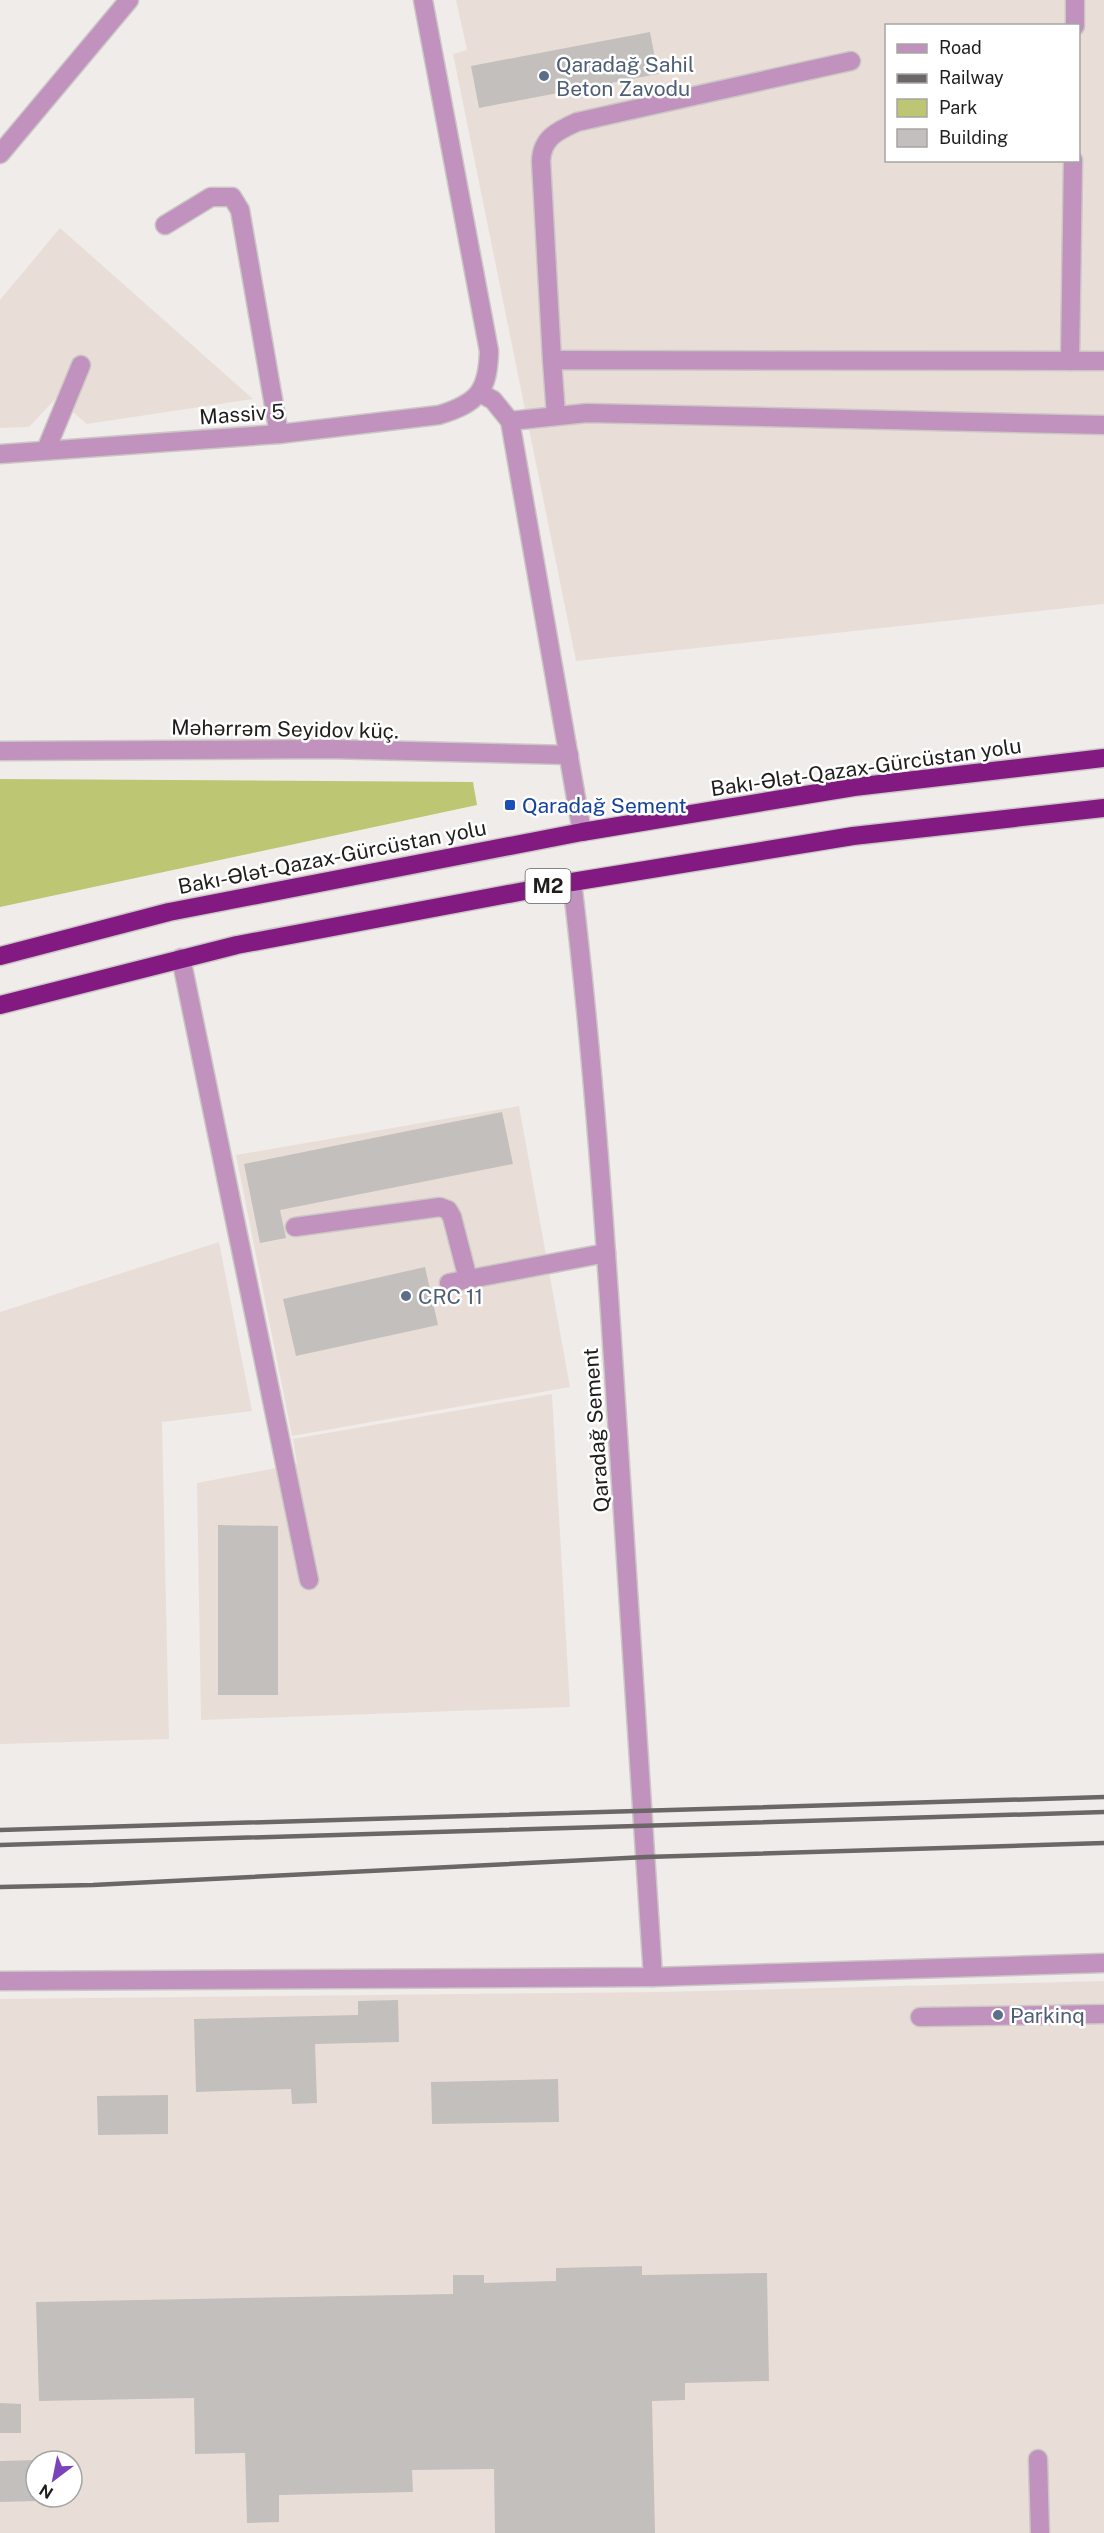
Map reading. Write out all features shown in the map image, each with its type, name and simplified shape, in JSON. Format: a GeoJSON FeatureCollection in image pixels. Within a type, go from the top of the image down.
{"type":"FeatureCollection","features":[{"type":"Feature","properties":{"kind":"highway","name":"Bakı-Ələt-Qazax-Gürcüstan yolu"},"geometry":{"type":"LineString","coordinates":[[0,956],[169,912],[582,832],[854,787],[1104,758]]}},
{"type":"Feature","properties":{"kind":"highway","name":"M2"},"geometry":{"type":"LineString","coordinates":[[0,1005],[237,945],[572,882],[853,837],[1104,808]]}},
{"type":"Feature","properties":{"kind":"street"},"geometry":{"type":"LineString","coordinates":[[0,154],[129,0]]}},
{"type":"Feature","properties":{"kind":"street"},"geometry":{"type":"LineString","coordinates":[[423,0],[489,351],[489,369],[480,393],[493,400],[510,421],[582,832]]}},
{"type":"Feature","properties":{"kind":"street"},"geometry":{"type":"LineString","coordinates":[[1075,0],[1075,24]]}},
{"type":"Feature","properties":{"kind":"street"},"geometry":{"type":"LineString","coordinates":[[556,415],[541,161],[542,149],[548,139],[577,122],[851,61]]}},
{"type":"Feature","properties":{"kind":"street"},"geometry":{"type":"LineString","coordinates":[[1070,361],[1073,162]]}},
{"type":"Feature","properties":{"kind":"street"},"geometry":{"type":"LineString","coordinates":[[165,225],[211,196],[232,197],[240,210],[279,434]]}},
{"type":"Feature","properties":{"kind":"street"},"geometry":{"type":"LineString","coordinates":[[552,360],[1104,361]]}},
{"type":"Feature","properties":{"kind":"street"},"geometry":{"type":"LineString","coordinates":[[46,450],[81,365]]}},
{"type":"Feature","properties":{"kind":"street","name":"Massiv 5"},"geometry":{"type":"LineString","coordinates":[[0,454],[279,434],[439,415],[458,409],[480,393]]}},
{"type":"Feature","properties":{"kind":"street"},"geometry":{"type":"LineString","coordinates":[[510,421],[587,413],[1104,425]]}},
{"type":"Feature","properties":{"kind":"street","name":"Məhərrəm Seyidov küç."},"geometry":{"type":"LineString","coordinates":[[0,751],[328,749],[569,755]]}},
{"type":"Feature","properties":{"kind":"street","name":"Qaradağ Sement"},"geometry":{"type":"LineString","coordinates":[[572,882],[584,980],[606,1253],[642,1786],[652,1977]]}},
{"type":"Feature","properties":{"kind":"street"},"geometry":{"type":"LineString","coordinates":[[181,958],[309,1580]]}},
{"type":"Feature","properties":{"kind":"street"},"geometry":{"type":"LineString","coordinates":[[295,1227],[440,1207],[448,1210],[452,1217],[468,1279]]}},
{"type":"Feature","properties":{"kind":"street"},"geometry":{"type":"LineString","coordinates":[[449,1283],[606,1253]]}},
{"type":"Feature","properties":{"kind":"street"},"geometry":{"type":"LineString","coordinates":[[4,1984],[652,1977],[1104,1963]]}},
{"type":"Feature","properties":{"kind":"street"},"geometry":{"type":"LineString","coordinates":[[920,2016],[1104,2014]]}},
{"type":"Feature","properties":{"kind":"street"},"geometry":{"type":"LineString","coordinates":[[1038,2459],[1040,2533]]}},
{"type":"Feature","properties":{"kind":"shaded area"},"geometry":{"type":"Polygon","coordinates":[[[456,0],[1104,0],[1104,604],[576,661],[453,54],[467,50],[456,0]]]}},
{"type":"Feature","properties":{"kind":"shaded area"},"geometry":{"type":"Polygon","coordinates":[[[60,228],[253,399],[87,424],[56,398],[29,427],[0,428],[0,300],[60,228]]]}},
{"type":"Feature","properties":{"kind":"shaded area"},"geometry":{"type":"Polygon","coordinates":[[[519,1106],[570,1387],[292,1436],[236,1155],[519,1106]]]}},
{"type":"Feature","properties":{"kind":"shaded area"},"geometry":{"type":"Polygon","coordinates":[[[219,1242],[252,1411],[162,1422],[169,1739],[0,1744],[0,1312],[219,1242]]]}},
{"type":"Feature","properties":{"kind":"shaded area"},"geometry":{"type":"Polygon","coordinates":[[[552,1394],[570,1707],[201,1720],[197,1483],[297,1464],[293,1439],[552,1394]]]}},
{"type":"Feature","properties":{"kind":"shaded area"},"geometry":{"type":"Polygon","coordinates":[[[1104,1981],[1104,2533],[0,2533],[0,1999],[658,1992],[1104,1981]]]}},
{"type":"Feature","properties":{"kind":"green space"},"geometry":{"type":"Polygon","coordinates":[[[0,779],[473,782],[477,805],[0,907],[0,779]]]}},
{"type":"Feature","properties":{"kind":"building"},"geometry":{"type":"Polygon","coordinates":[[[650,32],[658,74],[479,108],[471,66],[650,32]]]}},
{"type":"Feature","properties":{"kind":"building"},"geometry":{"type":"Polygon","coordinates":[[[502,1112],[513,1164],[280,1210],[286,1238],[260,1243],[244,1164],[502,1112]]]}},
{"type":"Feature","properties":{"kind":"building"},"geometry":{"type":"Polygon","coordinates":[[[425,1267],[438,1325],[296,1356],[283,1299],[425,1267]]]}},
{"type":"Feature","properties":{"kind":"building"},"geometry":{"type":"Polygon","coordinates":[[[218,1525],[278,1526],[278,1695],[218,1695],[218,1525]]]}},
{"type":"Feature","properties":{"kind":"building"},"geometry":{"type":"Polygon","coordinates":[[[398,2000],[399,2042],[315,2044],[317,2103],[292,2104],[291,2089],[196,2092],[194,2019],[358,2015],[358,2001],[398,2000]]]}},
{"type":"Feature","properties":{"kind":"building"},"geometry":{"type":"Polygon","coordinates":[[[558,2079],[559,2122],[432,2124],[431,2082],[558,2079]]]}},
{"type":"Feature","properties":{"kind":"building"},"geometry":{"type":"Polygon","coordinates":[[[168,2095],[168,2134],[98,2135],[97,2096],[168,2095]]]}},
{"type":"Feature","properties":{"kind":"building"},"geometry":{"type":"Polygon","coordinates":[[[642,2266],[642,2275],[767,2273],[769,2381],[685,2383],[685,2400],[652,2401],[655,2533],[495,2533],[494,2469],[412,2470],[413,2492],[279,2495],[279,2522],[247,2523],[245,2453],[195,2454],[194,2398],[39,2401],[36,2302],[453,2294],[453,2275],[484,2275],[484,2283],[556,2281],[556,2268],[642,2266]]]}},
{"type":"Feature","properties":{"kind":"building"},"geometry":{"type":"Polygon","coordinates":[[[0,2403],[21,2404],[21,2433],[0,2433],[0,2403]]]}},
{"type":"Feature","properties":{"kind":"building"},"geometry":{"type":"Polygon","coordinates":[[[24,2460],[24,2501],[0,2502],[0,2461],[24,2460]]]}},
{"type":"Feature","properties":{"kind":"railway"},"geometry":{"type":"LineString","coordinates":[[0,1830],[1104,1797]]}},
{"type":"Feature","properties":{"kind":"railway"},"geometry":{"type":"LineString","coordinates":[[0,1845],[1104,1812]]}},
{"type":"Feature","properties":{"kind":"railway"},"geometry":{"type":"LineString","coordinates":[[0,1887],[93,1885],[646,1857],[1104,1843]]}},
{"type":"Feature","properties":{"kind":"place","name":"Qaradağ Sahil Beton Zavodu"},"geometry":{"type":"Point","coordinates":[544,76]}},
{"type":"Feature","properties":{"kind":"place","name":"Qaradağ Sement"},"geometry":{"type":"Point","coordinates":[510,805]}},
{"type":"Feature","properties":{"kind":"place","name":"CRC 11"},"geometry":{"type":"Point","coordinates":[406,1296]}},
{"type":"Feature","properties":{"kind":"place","name":"Parkinq"},"geometry":{"type":"Point","coordinates":[998,2015]}}]}
